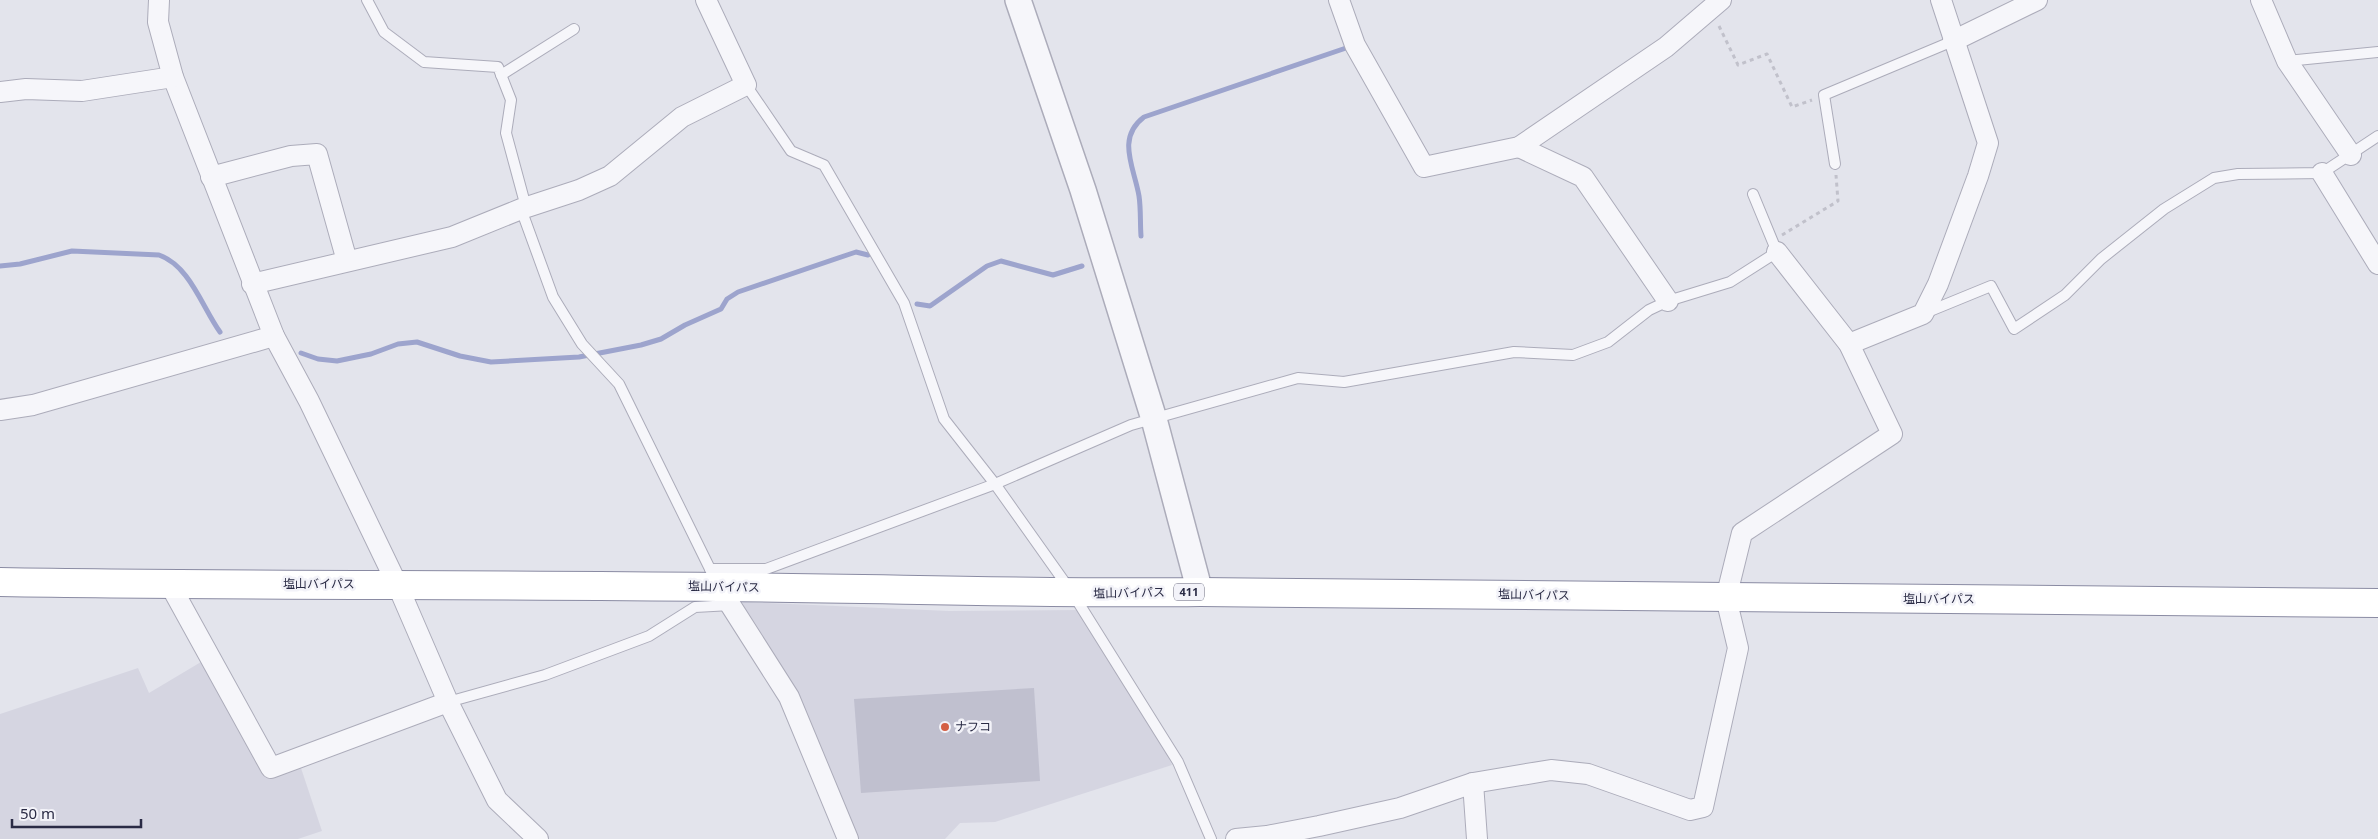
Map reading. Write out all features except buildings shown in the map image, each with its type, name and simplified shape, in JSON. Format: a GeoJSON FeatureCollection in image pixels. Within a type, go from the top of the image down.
{"type":"FeatureCollection","features":[{"type":"Feature","properties":{"kind":"highway","name":"塩山バイパス"},"geometry":{"type":"LineString","coordinates":[[0,582],[397,584],[484,587],[720,587],[1073,594],[1200,592],[2378,603]]}},
{"type":"Feature","properties":{"kind":"street"},"geometry":{"type":"LineString","coordinates":[[159,0],[158,22],[173,77],[252,284],[274,336],[309,401],[397,584],[448,702],[497,800],[538,839]]}},
{"type":"Feature","properties":{"kind":"street"},"geometry":{"type":"LineString","coordinates":[[252,284],[452,237],[524,208],[579,190],[610,176],[682,117],[746,85],[706,0]]}},
{"type":"Feature","properties":{"kind":"street"},"geometry":{"type":"LineString","coordinates":[[1018,0],[1083,190],[1154,419],[1200,592]]}},
{"type":"Feature","properties":{"kind":"street"},"geometry":{"type":"LineString","coordinates":[[1340,0],[1355,45],[1424,167],[1519,147],[1666,47],[1716,4]]}},
{"type":"Feature","properties":{"kind":"street"},"geometry":{"type":"LineString","coordinates":[[1849,344],[1923,314],[1938,284],[1978,176],[1988,143],[1941,0]]}},
{"type":"Feature","properties":{"kind":"street"},"geometry":{"type":"LineString","coordinates":[[1953,41],[2037,0]]}},
{"type":"Feature","properties":{"kind":"street"},"geometry":{"type":"LineString","coordinates":[[2262,0],[2286,61],[2351,155]]}},
{"type":"Feature","properties":{"kind":"street"},"geometry":{"type":"LineString","coordinates":[[0,92],[26,89],[82,91],[173,77]]}},
{"type":"Feature","properties":{"kind":"street"},"geometry":{"type":"LineString","coordinates":[[1519,147],[1583,177],[1668,301]]}},
{"type":"Feature","properties":{"kind":"street"},"geometry":{"type":"LineString","coordinates":[[211,177],[292,156],[317,154],[347,261]]}},
{"type":"Feature","properties":{"kind":"street"},"geometry":{"type":"LineString","coordinates":[[2322,173],[2378,264]]}},
{"type":"Feature","properties":{"kind":"street"},"geometry":{"type":"LineString","coordinates":[[1236,839],[1275,834],[1400,808],[1473,783],[1551,770],[1588,774],[1690,810],[1703,807],[1738,648],[1726,598],[1742,533],[1892,434],[1849,344],[1775,246]]}},
{"type":"Feature","properties":{"kind":"street"},"geometry":{"type":"LineString","coordinates":[[0,410],[33,405],[274,336]]}},
{"type":"Feature","properties":{"kind":"street"},"geometry":{"type":"LineString","coordinates":[[170,583],[271,768],[448,702]]}},
{"type":"Feature","properties":{"kind":"street"},"geometry":{"type":"LineString","coordinates":[[720,587],[789,696],[848,839]]}},
{"type":"Feature","properties":{"kind":"street"},"geometry":{"type":"LineString","coordinates":[[1473,783],[1477,839]]}},
{"type":"Feature","properties":{"kind":"lane"},"geometry":{"type":"LineString","coordinates":[[367,0],[384,32],[424,62],[498,67],[511,100],[506,133],[524,208],[546,282],[582,344],[604,365],[619,384],[720,587]]}},
{"type":"Feature","properties":{"kind":"lane"},"geometry":{"type":"LineString","coordinates":[[501,75],[574,29]]}},
{"type":"Feature","properties":{"kind":"lane"},"geometry":{"type":"LineString","coordinates":[[1835,164],[1824,95],[1953,41]]}},
{"type":"Feature","properties":{"kind":"lane"},"geometry":{"type":"LineString","coordinates":[[2286,61],[2378,52]]}},
{"type":"Feature","properties":{"kind":"lane"},"geometry":{"type":"LineString","coordinates":[[746,85],[791,151],[824,165],[904,303],[944,418],[995,484],[1073,594],[1178,762],[1211,839]]}},
{"type":"Feature","properties":{"kind":"lane"},"geometry":{"type":"LineString","coordinates":[[1923,314],[1991,286],[2014,329],[2065,295],[2101,259],[2164,209],[2214,178],[2238,174],[2322,173],[2378,136]]}},
{"type":"Feature","properties":{"kind":"lane"},"geometry":{"type":"LineString","coordinates":[[448,702],[545,675],[649,636],[695,607],[720,587],[995,484],[1131,424],[1298,378],[1344,382],[1514,352],[1573,355],[1608,342],[1649,310],[1668,301],[1730,282],[1775,246],[1753,194]]}},
{"type":"Feature","properties":{"kind":"path"},"geometry":{"type":"LineString","coordinates":[[1716,4],[1738,65],[1767,54],[1792,107],[1824,95]]}},
{"type":"Feature","properties":{"kind":"path"},"geometry":{"type":"LineString","coordinates":[[1775,246],[1838,202],[1835,164]]}},
{"type":"Feature","properties":{"kind":"shaded area"},"geometry":{"type":"Polygon","coordinates":[[[742,602],[949,611],[1083,610],[1142,703],[1172,765],[995,822],[960,823],[945,839],[848,839],[789,697],[742,602]]]}},
{"type":"Feature","properties":{"kind":"shaded area"},"geometry":{"type":"Polygon","coordinates":[[[206,659],[269,775],[300,765],[322,831],[298,839],[0,839],[0,714],[138,668],[149,693],[206,659]]]}},
{"type":"Feature","properties":{"kind":"waterway"},"geometry":{"type":"LineString","coordinates":[[1141,236],[1139,196],[1129,154],[1129,144],[1131,134],[1144,117],[1349,47],[1348,45]]}},
{"type":"Feature","properties":{"kind":"waterway"},"geometry":{"type":"LineString","coordinates":[[0,266],[20,264],[72,251],[159,255],[170,260],[187,278],[220,332]]}},
{"type":"Feature","properties":{"kind":"waterway"},"geometry":{"type":"LineString","coordinates":[[301,353],[318,359],[337,361],[371,354],[398,344],[417,342],[460,356],[491,362],[579,357],[641,345],[661,339],[685,325],[721,309],[727,299],[738,292],[856,252],[868,255]]}},
{"type":"Feature","properties":{"kind":"waterway"},"geometry":{"type":"LineString","coordinates":[[917,304],[930,306],[987,266],[1001,261],[1053,275],[1082,266]]}},
{"type":"Feature","properties":{"kind":"place","name":"ナフコ"},"geometry":{"type":"Point","coordinates":[945,727]}}]}
